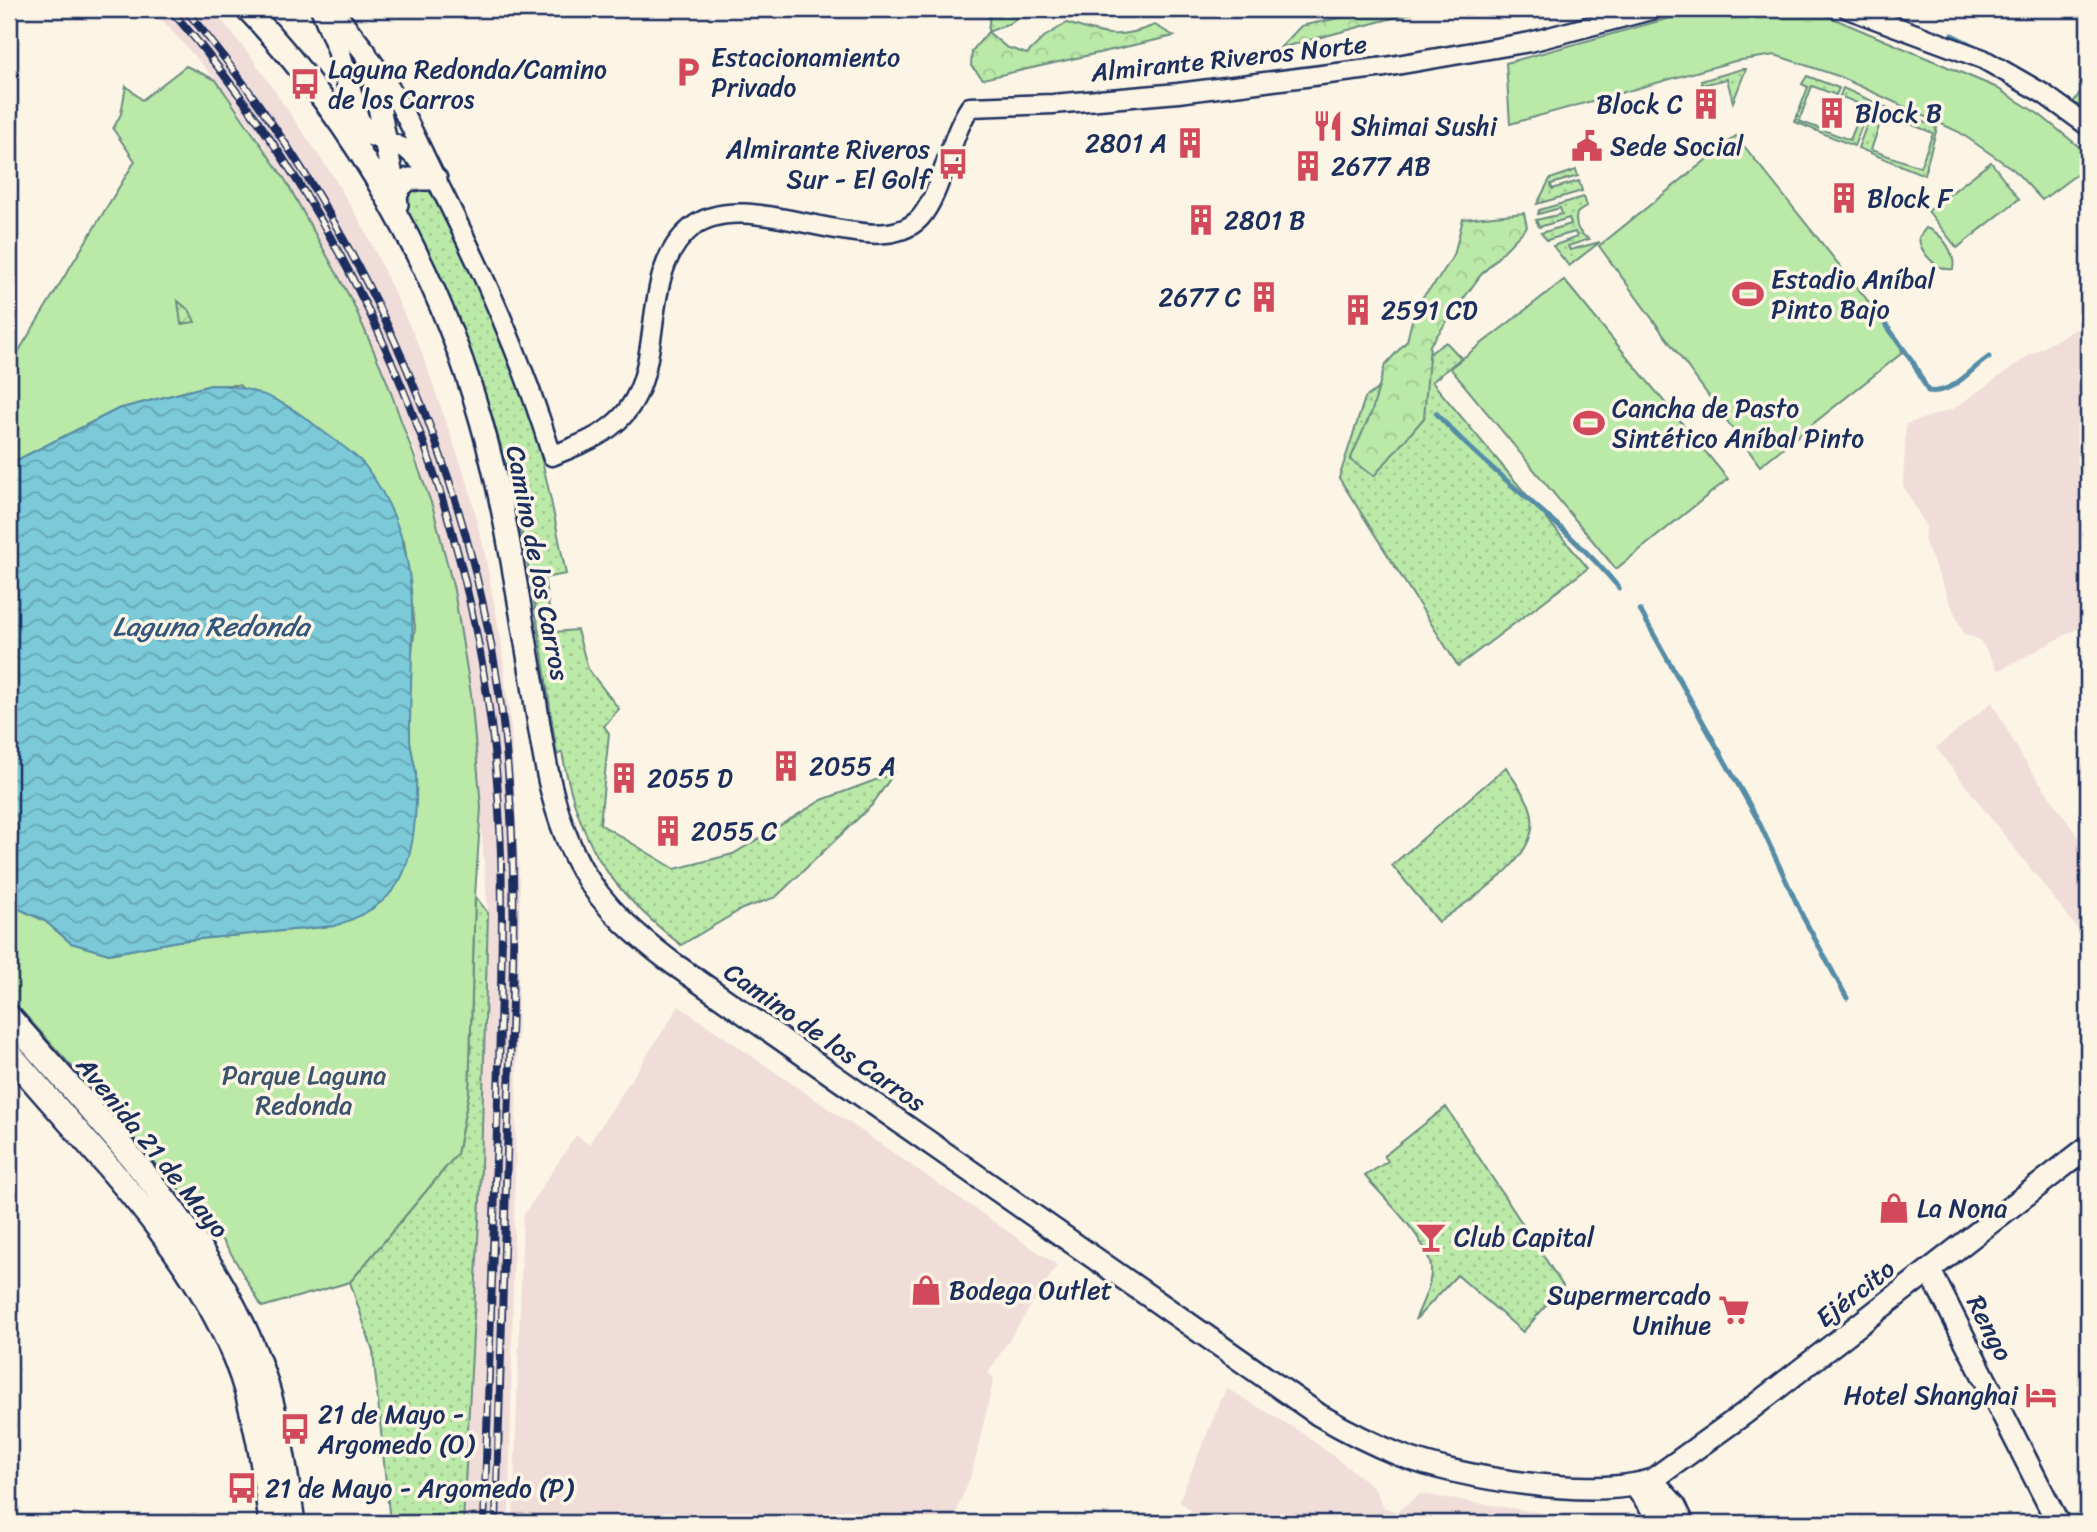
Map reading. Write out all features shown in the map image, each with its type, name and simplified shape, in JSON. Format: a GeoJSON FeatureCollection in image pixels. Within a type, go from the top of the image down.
{"type":"FeatureCollection","features":[{"type":"Feature","properties":{"kind":"main road"},"geometry":{"type":"LineString","coordinates":[[247,9],[315,88],[353,142],[402,227]]}},
{"type":"Feature","properties":{"kind":"main road"},"geometry":{"type":"LineString","coordinates":[[322,9],[338,48],[358,120],[369,134],[385,140]]}},
{"type":"Feature","properties":{"kind":"main road"},"geometry":{"type":"LineString","coordinates":[[331,9],[365,52],[376,80],[402,227]]}},
{"type":"Feature","properties":{"kind":"main road"},"geometry":{"type":"LineString","coordinates":[[395,199],[400,187],[409,179],[436,179]]}},
{"type":"Feature","properties":{"kind":"main road","name":"Camino de los Carros"},"geometry":{"type":"LineString","coordinates":[[402,227],[455,343],[491,456],[507,529],[554,800],[582,870],[616,915],[671,962],[824,1071],[1290,1395],[1354,1435],[1401,1456],[1480,1475],[1573,1487],[1644,1483]]}},
{"type":"Feature","properties":{"kind":"main road","name":"Avenida 21 de Mayo"},"geometry":{"type":"LineString","coordinates":[[9,1017],[161,1195],[216,1271],[249,1339],[266,1383],[281,1443],[293,1523]]}},
{"type":"Feature","properties":{"kind":"main road","name":"Avenida 21 de Mayo"},"geometry":{"type":"LineString","coordinates":[[9,1053],[166,1237],[200,1286],[226,1336],[246,1388],[271,1523]]}},
{"type":"Feature","properties":{"kind":"main road","name":"Ejército"},"geometry":{"type":"LineString","coordinates":[[1644,1483],[1745,1413],[2088,1147]]}},
{"type":"Feature","properties":{"kind":"main road","name":"Rengo"},"geometry":{"type":"LineString","coordinates":[[1930,1271],[2058,1523]]}},
{"type":"Feature","properties":{"kind":"main road"},"geometry":{"type":"LineString","coordinates":[[1644,1483],[1657,1523]]}},
{"type":"Feature","properties":{"kind":"main road"},"geometry":{"type":"LineString","coordinates":[[1644,1483],[1675,1506],[1683,1523]]}},
{"type":"Feature","properties":{"kind":"street","name":"Almirante Riveros Norte"},"geometry":{"type":"LineString","coordinates":[[436,179],[498,307],[525,372],[552,456],[596,438],[615,425],[635,399],[644,375],[667,261],[679,240],[693,226],[712,216],[747,214],[882,234],[906,229],[922,215],[930,200],[952,139],[970,107],[1053,104],[1178,93],[1385,67],[1530,41],[1656,9]]}},
{"type":"Feature","properties":{"kind":"street"},"geometry":{"type":"LineString","coordinates":[[1848,9],[1983,59],[2044,94],[2088,126]]}},
{"type":"Feature","properties":{"kind":"street"},"geometry":{"type":"LineString","coordinates":[[365,52],[419,139],[436,179]]}},
{"type":"Feature","properties":{"kind":"street"},"geometry":{"type":"LineString","coordinates":[[385,140],[413,153],[436,179]]}},
{"type":"Feature","properties":{"kind":"shaded area"},"geometry":{"type":"Polygon","coordinates":[[[152,9],[213,9],[252,58],[333,176],[364,228],[420,348],[468,484],[485,554],[501,640],[511,730],[520,888],[509,1523],[463,1523],[480,1202],[488,913],[471,694],[454,590],[433,508],[412,443],[353,303],[286,180],[251,126],[216,80],[152,9]]]}},
{"type":"Feature","properties":{"kind":"shaded area"},"geometry":{"type":"Polygon","coordinates":[[[2088,322],[2088,623],[1998,671],[1980,640],[1963,633],[1924,540],[1926,527],[1903,485],[1906,424],[1953,409],[2028,356],[2088,322]]]}},
{"type":"Feature","properties":{"kind":"shaded area"},"geometry":{"type":"Polygon","coordinates":[[[1992,702],[2022,757],[2088,851],[2088,942],[1936,748],[1992,702]]]}},
{"type":"Feature","properties":{"kind":"shaded area"},"geometry":{"type":"Polygon","coordinates":[[[679,1006],[1057,1265],[988,1373],[994,1378],[973,1470],[952,1523],[513,1523],[523,1216],[576,1135],[589,1144],[679,1006]]]}},
{"type":"Feature","properties":{"kind":"shaded area"},"geometry":{"type":"Polygon","coordinates":[[[1226,1388],[1301,1432],[1373,1486],[1384,1507],[1396,1512],[1420,1494],[1583,1519],[1581,1523],[1207,1523],[1179,1501],[1226,1388]]]}},
{"type":"Feature","properties":{"kind":"green space"},"geometry":{"type":"Polygon","coordinates":[[[985,9],[1024,9],[1013,22],[988,32],[990,13],[985,9]]]}},
{"type":"Feature","properties":{"kind":"green space"},"geometry":{"type":"Polygon","coordinates":[[[1381,9],[1427,9],[1280,48],[1301,26],[1381,9]]]}},
{"type":"Feature","properties":{"kind":"green space"},"geometry":{"type":"Polygon","coordinates":[[[1703,9],[1811,9],[1995,87],[2040,115],[2088,154],[2088,166],[2042,200],[2014,170],[1959,132],[1838,76],[1775,55],[1735,61],[1510,124],[1506,63],[1703,9]]]}},
{"type":"Feature","properties":{"kind":"green space"},"geometry":{"type":"Polygon","coordinates":[[[1067,23],[1111,34],[1131,33],[1155,25],[1174,36],[983,79],[971,66],[972,51],[988,32],[1006,47],[1027,54],[1044,37],[1067,23]]]}},
{"type":"Feature","properties":{"kind":"green space","name":"Parque Laguna Redonda"},"geometry":{"type":"Polygon","coordinates":[[[186,66],[216,80],[286,181],[353,303],[386,379],[433,508],[454,590],[471,694],[481,807],[475,896],[469,1092],[457,1154],[350,1282],[262,1307],[232,1255],[203,1213],[161,1171],[111,1110],[9,997],[9,904],[45,921],[71,943],[109,954],[178,941],[334,926],[413,809],[416,774],[410,742],[410,668],[415,627],[404,540],[239,385],[211,385],[118,409],[9,464],[9,357],[17,354],[135,161],[113,129],[121,114],[126,86],[142,100],[186,66]]]}},
{"type":"Feature","properties":{"kind":"green space"},"geometry":{"type":"Polygon","coordinates":[[[1746,69],[1733,102],[1727,79],[1702,85],[1701,81],[1746,69]]]}},
{"type":"Feature","properties":{"kind":"green space"},"geometry":{"type":"Polygon","coordinates":[[[1807,76],[1839,88],[1836,95],[1812,86],[1799,121],[1850,140],[1864,106],[1840,96],[1843,88],[1872,101],[1854,146],[1795,122],[1808,87],[1802,84],[1807,76]]]}},
{"type":"Feature","properties":{"kind":"green space"},"geometry":{"type":"Polygon","coordinates":[[[2088,80],[2088,112],[2087,112],[2073,103],[2088,80]]]}},
{"type":"Feature","properties":{"kind":"green space"},"geometry":{"type":"Polygon","coordinates":[[[1875,103],[1908,115],[1905,123],[1883,115],[1871,150],[1920,167],[1933,133],[1910,124],[1912,117],[1937,128],[1924,175],[1858,148],[1875,103]]]}},
{"type":"Feature","properties":{"kind":"green space","name":"Estadio Aníbal Pinto Bajo"},"geometry":{"type":"Polygon","coordinates":[[[1736,136],[1900,341],[1902,353],[1760,466],[1599,246],[1736,136]]]}},
{"type":"Feature","properties":{"kind":"green space"},"geometry":{"type":"Polygon","coordinates":[[[1991,162],[2019,199],[1957,248],[1928,211],[1991,162]]]}},
{"type":"Feature","properties":{"kind":"green space"},"geometry":{"type":"Polygon","coordinates":[[[1576,170],[1578,176],[1551,184],[1552,189],[1579,181],[1582,191],[1537,204],[1550,179],[1576,170]]]}},
{"type":"Feature","properties":{"kind":"green space"},"geometry":{"type":"Polygon","coordinates":[[[422,185],[438,204],[478,287],[515,373],[530,417],[546,476],[566,574],[544,578],[553,632],[577,630],[588,669],[619,709],[604,726],[609,733],[600,824],[675,869],[733,854],[822,800],[894,773],[872,805],[776,897],[742,909],[681,945],[634,903],[600,862],[578,813],[562,752],[557,755],[524,544],[505,461],[474,365],[406,208],[405,190],[422,185]]]}},
{"type":"Feature","properties":{"kind":"green space"},"geometry":{"type":"Polygon","coordinates":[[[1584,197],[1587,206],[1577,213],[1576,221],[1582,235],[1589,239],[1568,246],[1570,250],[1600,242],[1569,266],[1553,246],[1577,237],[1575,232],[1547,240],[1541,233],[1571,224],[1569,218],[1539,227],[1536,220],[1562,214],[1560,208],[1538,214],[1539,210],[1584,197]]]}},
{"type":"Feature","properties":{"kind":"green space"},"geometry":{"type":"Polygon","coordinates":[[[1524,213],[1527,227],[1480,276],[1430,345],[1424,418],[1374,476],[1350,460],[1372,411],[1385,365],[1407,341],[1416,304],[1437,281],[1454,255],[1463,219],[1524,213]]]}},
{"type":"Feature","properties":{"kind":"green space"},"geometry":{"type":"Polygon","coordinates":[[[1926,228],[1947,244],[1953,269],[1936,264],[1922,249],[1919,237],[1926,228]]]}},
{"type":"Feature","properties":{"kind":"green space","name":"Cancha de Pasto Sintético Aníbal Pinto"},"geometry":{"type":"Polygon","coordinates":[[[1564,280],[1728,479],[1616,569],[1450,368],[1564,280]]]}},
{"type":"Feature","properties":{"kind":"green space"},"geometry":{"type":"Polygon","coordinates":[[[178,301],[190,311],[195,322],[181,324],[178,301]]]}},
{"type":"Feature","properties":{"kind":"green space"},"geometry":{"type":"Polygon","coordinates":[[[1446,342],[1461,358],[1432,382],[1588,568],[1458,666],[1339,478],[1365,398],[1446,342]]]}},
{"type":"Feature","properties":{"kind":"green space"},"geometry":{"type":"Polygon","coordinates":[[[1506,767],[1529,805],[1533,823],[1528,841],[1504,873],[1439,922],[1392,865],[1506,767]]]}},
{"type":"Feature","properties":{"kind":"green space"},"geometry":{"type":"Polygon","coordinates":[[[475,896],[488,913],[480,1202],[463,1523],[390,1523],[373,1351],[350,1282],[457,1154],[469,1092],[475,896]]]}},
{"type":"Feature","properties":{"kind":"green space"},"geometry":{"type":"Polygon","coordinates":[[[1446,1107],[1563,1286],[1523,1332],[1457,1275],[1415,1320],[1430,1281],[1428,1257],[1414,1232],[1365,1176],[1388,1161],[1384,1156],[1446,1107]]]}},
{"type":"Feature","properties":{"kind":"water","name":"Laguna Redonda"},"geometry":{"type":"Polygon","coordinates":[[[211,385],[256,392],[296,412],[345,447],[361,462],[386,499],[400,532],[408,564],[412,598],[410,738],[416,787],[411,845],[404,872],[386,898],[362,915],[343,923],[178,941],[109,954],[71,943],[45,921],[9,904],[9,464],[118,409],[211,385]]]}},
{"type":"Feature","properties":{"kind":"waterway"},"geometry":{"type":"LineString","coordinates":[[1952,35],[2009,64]]}},
{"type":"Feature","properties":{"kind":"waterway"},"geometry":{"type":"LineString","coordinates":[[1884,322],[1913,362],[1928,391],[1937,391],[1953,385],[1989,357]]}},
{"type":"Feature","properties":{"kind":"waterway"},"geometry":{"type":"LineString","coordinates":[[1436,413],[1481,458],[1576,542],[1619,588]]}},
{"type":"Feature","properties":{"kind":"waterway"},"geometry":{"type":"LineString","coordinates":[[1640,610],[1758,820],[1803,917],[1847,998]]}},
{"type":"Feature","properties":{"kind":"railway"},"geometry":{"type":"LineString","coordinates":[[170,9],[236,91],[295,177],[347,269],[393,364],[430,462],[460,563],[482,666],[496,770],[502,893],[484,1523]]}},
{"type":"Feature","properties":{"kind":"railway"},"geometry":{"type":"LineString","coordinates":[[185,9],[250,92],[308,179],[360,270],[405,365],[443,463],[473,564],[495,666],[508,771],[513,891],[512,1011],[496,1523]]}},
{"type":"Feature","properties":{"kind":"place","name":"Estacionamiento Privado"},"geometry":{"type":"Point","coordinates":[688,72]}},
{"type":"Feature","properties":{"kind":"place","name":"Laguna Redonda/Camino de los Carros"},"geometry":{"type":"Point","coordinates":[305,84]}},
{"type":"Feature","properties":{"kind":"place","name":"Block C"},"geometry":{"type":"Point","coordinates":[1706,104]}},
{"type":"Feature","properties":{"kind":"place","name":"Block B"},"geometry":{"type":"Point","coordinates":[1832,113]}},
{"type":"Feature","properties":{"kind":"place","name":"Shimai Sushi"},"geometry":{"type":"Point","coordinates":[1328,126]}},
{"type":"Feature","properties":{"kind":"place","name":"2801 A"},"geometry":{"type":"Point","coordinates":[1190,143]}},
{"type":"Feature","properties":{"kind":"place","name":"Sede Social"},"geometry":{"type":"Point","coordinates":[1587,146]}},
{"type":"Feature","properties":{"kind":"place","name":"Almirante Riveros Sur - El Golf"},"geometry":{"type":"Point","coordinates":[953,164]}},
{"type":"Feature","properties":{"kind":"place","name":"2677 AB"},"geometry":{"type":"Point","coordinates":[1308,166]}},
{"type":"Feature","properties":{"kind":"place","name":"Block F"},"geometry":{"type":"Point","coordinates":[1844,198]}},
{"type":"Feature","properties":{"kind":"place","name":"2801 B"},"geometry":{"type":"Point","coordinates":[1201,220]}},
{"type":"Feature","properties":{"kind":"place","name":"Estadio Aníbal Pinto Bajo"},"geometry":{"type":"Point","coordinates":[1748,294]}},
{"type":"Feature","properties":{"kind":"place","name":"2677 C"},"geometry":{"type":"Point","coordinates":[1264,297]}},
{"type":"Feature","properties":{"kind":"place","name":"2591 CD"},"geometry":{"type":"Point","coordinates":[1358,310]}},
{"type":"Feature","properties":{"kind":"place","name":"Cancha de Pasto Sintético Aníbal Pinto"},"geometry":{"type":"Point","coordinates":[1589,423]}},
{"type":"Feature","properties":{"kind":"place","name":"2055 A"},"geometry":{"type":"Point","coordinates":[786,766]}},
{"type":"Feature","properties":{"kind":"place","name":"2055 D"},"geometry":{"type":"Point","coordinates":[624,778]}},
{"type":"Feature","properties":{"kind":"place","name":"2055 C"},"geometry":{"type":"Point","coordinates":[668,831]}},
{"type":"Feature","properties":{"kind":"place","name":"La Nona"},"geometry":{"type":"Point","coordinates":[1894,1208]}},
{"type":"Feature","properties":{"kind":"place","name":"Club Capital"},"geometry":{"type":"Point","coordinates":[1431,1237]}},
{"type":"Feature","properties":{"kind":"place","name":"Bodega Outlet"},"geometry":{"type":"Point","coordinates":[926,1290]}},
{"type":"Feature","properties":{"kind":"place","name":"Supermercado Unihue"},"geometry":{"type":"Point","coordinates":[1734,1310]}},
{"type":"Feature","properties":{"kind":"place","name":"Hotel Shanghai"},"geometry":{"type":"Point","coordinates":[2041,1395]}},
{"type":"Feature","properties":{"kind":"place","name":"21 de Mayo - Argomedo (O)"},"geometry":{"type":"Point","coordinates":[295,1429]}},
{"type":"Feature","properties":{"kind":"place","name":"21 de Mayo - Argomedo (P)"},"geometry":{"type":"Point","coordinates":[242,1488]}}]}
